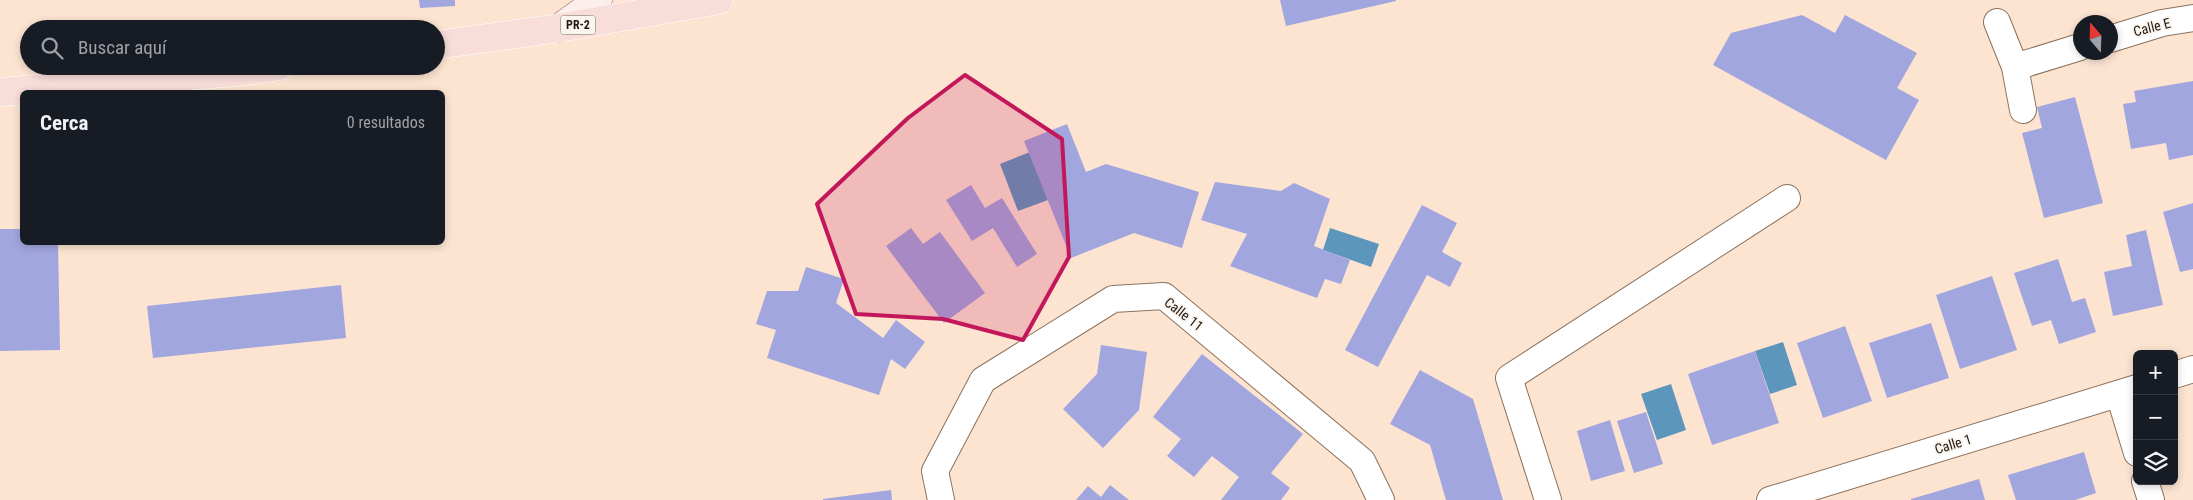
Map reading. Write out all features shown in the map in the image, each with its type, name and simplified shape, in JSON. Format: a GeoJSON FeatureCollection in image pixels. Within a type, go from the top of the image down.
{"type":"FeatureCollection","features":[{"type":"Feature","properties":{"kind":"main road","name":"PR-2"},"geometry":{"type":"LineString","coordinates":[[445,44],[559,28],[720,0]]}},
{"type":"Feature","properties":{"kind":"main road"},"geometry":{"type":"LineString","coordinates":[[23,90],[199,75]]}},
{"type":"Feature","properties":{"kind":"main road"},"geometry":{"type":"LineString","coordinates":[[0,92],[20,90]]}},
{"type":"Feature","properties":{"kind":"street"},"geometry":{"type":"LineString","coordinates":[[559,28],[598,0]]}},
{"type":"Feature","properties":{"kind":"street","name":"Calle E"},"geometry":{"type":"LineString","coordinates":[[2118,36],[2162,23],[2193,18]]}},
{"type":"Feature","properties":{"kind":"street"},"geometry":{"type":"LineString","coordinates":[[1997,22],[2015,67],[2023,110]]}},
{"type":"Feature","properties":{"kind":"street"},"geometry":{"type":"LineString","coordinates":[[2015,67],[2073,49]]}},
{"type":"Feature","properties":{"kind":"street"},"geometry":{"type":"LineString","coordinates":[[1548,500],[1509,378],[1787,198]]}},
{"type":"Feature","properties":{"kind":"street","name":"Calle 11"},"geometry":{"type":"LineString","coordinates":[[941,500],[935,471],[983,380],[1113,299],[1164,296],[1362,462],[1382,500]]}},
{"type":"Feature","properties":{"kind":"street"},"geometry":{"type":"LineString","coordinates":[[2178,374],[2193,369]]}},
{"type":"Feature","properties":{"kind":"street"},"geometry":{"type":"LineString","coordinates":[[2128,391],[2135,440]]}},
{"type":"Feature","properties":{"kind":"street","name":"Calle 1"},"geometry":{"type":"LineString","coordinates":[[1770,500],[2128,391]]}},
{"type":"Feature","properties":{"kind":"street"},"geometry":{"type":"LineString","coordinates":[[2146,485],[2151,500]]}},
{"type":"Feature","properties":{"kind":"highlighted area"},"geometry":{"type":"Polygon","coordinates":[[[965,75],[1062,139],[1069,257],[1023,340],[943,319],[856,314],[817,204],[908,118],[965,75]]]}},
{"type":"Feature","properties":{"kind":"water"},"geometry":{"type":"Polygon","coordinates":[[[1030,152],[1048,200],[1018,211],[1000,164],[1030,152]]]}},
{"type":"Feature","properties":{"kind":"water"},"geometry":{"type":"Polygon","coordinates":[[[1330,228],[1379,244],[1371,267],[1323,250],[1330,228]]]}},
{"type":"Feature","properties":{"kind":"water"},"geometry":{"type":"Polygon","coordinates":[[[1783,342],[1797,385],[1770,394],[1755,351],[1783,342]]]}},
{"type":"Feature","properties":{"kind":"water"},"geometry":{"type":"Polygon","coordinates":[[[1671,384],[1686,430],[1657,440],[1641,394],[1671,384]]]}},
{"type":"Feature","properties":{"kind":"building"},"geometry":{"type":"Polygon","coordinates":[[[419,0],[455,0],[455,6],[420,8],[419,0]]]}},
{"type":"Feature","properties":{"kind":"building"},"geometry":{"type":"Polygon","coordinates":[[[1280,0],[1396,0],[1396,1],[1286,26],[1280,0]]]}},
{"type":"Feature","properties":{"kind":"building"},"geometry":{"type":"Polygon","coordinates":[[[1802,15],[1835,33],[1845,15],[1917,53],[1897,88],[1919,100],[1886,160],[1713,65],[1731,33],[1802,15]]]}},
{"type":"Feature","properties":{"kind":"building"},"geometry":{"type":"Polygon","coordinates":[[[2193,81],[2193,155],[2169,160],[2166,143],[2131,149],[2123,104],[2136,102],[2134,91],[2193,81]]]}},
{"type":"Feature","properties":{"kind":"building"},"geometry":{"type":"Polygon","coordinates":[[[2075,97],[2103,203],[2044,218],[2022,133],[2042,128],[2037,107],[2075,97]]]}},
{"type":"Feature","properties":{"kind":"building"},"geometry":{"type":"Polygon","coordinates":[[[1067,124],[1086,172],[1106,164],[1199,192],[1182,248],[1134,233],[1071,258],[1024,141],[1067,124]]]}},
{"type":"Feature","properties":{"kind":"building"},"geometry":{"type":"Polygon","coordinates":[[[1215,182],[1281,191],[1294,183],[1330,199],[1314,246],[1350,260],[1341,284],[1325,279],[1317,298],[1230,266],[1247,234],[1201,220],[1215,182]]]}},
{"type":"Feature","properties":{"kind":"building"},"geometry":{"type":"Polygon","coordinates":[[[971,185],[985,208],[1002,198],[1037,254],[1017,267],[993,228],[972,241],[946,200],[971,185]]]}},
{"type":"Feature","properties":{"kind":"building"},"geometry":{"type":"Polygon","coordinates":[[[2193,203],[2193,269],[2180,272],[2163,212],[2193,203]]]}},
{"type":"Feature","properties":{"kind":"building"},"geometry":{"type":"Polygon","coordinates":[[[1422,205],[1457,223],[1442,252],[1462,263],[1450,287],[1427,275],[1378,367],[1345,350],[1422,205]]]}},
{"type":"Feature","properties":{"kind":"building"},"geometry":{"type":"Polygon","coordinates":[[[911,228],[923,244],[940,232],[985,293],[944,323],[886,246],[911,228]]]}},
{"type":"Feature","properties":{"kind":"building"},"geometry":{"type":"Polygon","coordinates":[[[0,229],[20,229],[20,245],[58,245],[60,350],[0,351],[0,229]]]}},
{"type":"Feature","properties":{"kind":"building"},"geometry":{"type":"Polygon","coordinates":[[[2146,230],[2163,305],[2113,316],[2104,272],[2132,266],[2126,235],[2146,230]]]}},
{"type":"Feature","properties":{"kind":"building"},"geometry":{"type":"Polygon","coordinates":[[[2058,259],[2072,302],[2085,298],[2096,332],[2059,344],[2051,320],[2032,326],[2014,273],[2058,259]]]}},
{"type":"Feature","properties":{"kind":"building"},"geometry":{"type":"Polygon","coordinates":[[[806,267],[844,279],[836,303],[883,338],[896,320],[925,342],[905,369],[891,359],[879,395],[767,358],[776,330],[756,324],[767,291],[798,291],[806,267]]]}},
{"type":"Feature","properties":{"kind":"building"},"geometry":{"type":"Polygon","coordinates":[[[1992,276],[2017,350],[1960,369],[1936,295],[1992,276]]]}},
{"type":"Feature","properties":{"kind":"building"},"geometry":{"type":"Polygon","coordinates":[[[341,285],[346,338],[153,358],[147,306],[341,285]]]}},
{"type":"Feature","properties":{"kind":"building"},"geometry":{"type":"Polygon","coordinates":[[[1931,323],[1949,378],[1887,398],[1869,343],[1931,323]]]}},
{"type":"Feature","properties":{"kind":"building"},"geometry":{"type":"Polygon","coordinates":[[[1845,326],[1872,401],[1823,418],[1797,343],[1845,326]]]}},
{"type":"Feature","properties":{"kind":"building"},"geometry":{"type":"Polygon","coordinates":[[[1101,345],[1147,352],[1139,410],[1103,448],[1063,409],[1097,374],[1101,345]]]}},
{"type":"Feature","properties":{"kind":"building"},"geometry":{"type":"Polygon","coordinates":[[[1755,351],[1779,423],[1712,445],[1688,374],[1755,351]]]}},
{"type":"Feature","properties":{"kind":"building"},"geometry":{"type":"Polygon","coordinates":[[[1202,354],[1303,434],[1271,473],[1290,488],[1281,500],[1221,500],[1239,477],[1212,456],[1194,477],[1167,456],[1181,439],[1153,417],[1202,354]]]}},
{"type":"Feature","properties":{"kind":"building"},"geometry":{"type":"Polygon","coordinates":[[[1420,370],[1473,399],[1503,500],[1446,500],[1430,445],[1390,424],[1420,370]]]}},
{"type":"Feature","properties":{"kind":"building"},"geometry":{"type":"Polygon","coordinates":[[[1646,412],[1663,464],[1634,473],[1617,421],[1646,412]]]}},
{"type":"Feature","properties":{"kind":"building"},"geometry":{"type":"Polygon","coordinates":[[[1610,420],[1625,471],[1591,481],[1577,431],[1610,420]]]}},
{"type":"Feature","properties":{"kind":"building"},"geometry":{"type":"Polygon","coordinates":[[[2084,452],[2096,493],[2075,500],[2016,500],[2008,475],[2084,452]]]}},
{"type":"Feature","properties":{"kind":"building"},"geometry":{"type":"Polygon","coordinates":[[[1979,479],[1985,500],[1911,500],[1911,499],[1979,479]]]}},
{"type":"Feature","properties":{"kind":"building"},"geometry":{"type":"Polygon","coordinates":[[[1110,485],[1129,500],[1076,500],[1088,486],[1101,497],[1110,485]]]}},
{"type":"Feature","properties":{"kind":"building"},"geometry":{"type":"Polygon","coordinates":[[[891,490],[892,500],[823,500],[823,499],[891,490]]]}}]}
